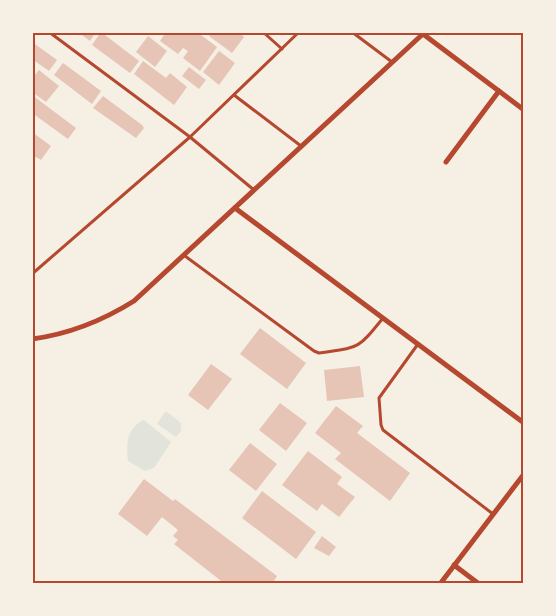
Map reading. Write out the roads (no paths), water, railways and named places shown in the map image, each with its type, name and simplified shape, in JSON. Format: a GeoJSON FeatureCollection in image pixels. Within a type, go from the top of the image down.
{"type":"FeatureCollection","features":[{"type":"Feature","properties":{"kind":"street"},"geometry":{"type":"LineString","coordinates":[[32,340],[74,331],[115,313],[154,285],[424,33],[524,110]]}},
{"type":"Feature","properties":{"kind":"street"},"geometry":{"type":"LineString","coordinates":[[446,162],[499,92]]}},
{"type":"Feature","properties":{"kind":"street"},"geometry":{"type":"LineString","coordinates":[[235,208],[524,423]]}},
{"type":"Feature","properties":{"kind":"street"},"geometry":{"type":"LineString","coordinates":[[440,584],[524,474]]}},
{"type":"Feature","properties":{"kind":"street"},"geometry":{"type":"LineString","coordinates":[[454,565],[479,584]]}},
{"type":"Feature","properties":{"kind":"lane"},"geometry":{"type":"LineString","coordinates":[[49,32],[190,137],[254,191]]}},
{"type":"Feature","properties":{"kind":"lane"},"geometry":{"type":"LineString","coordinates":[[263,32],[282,49]]}},
{"type":"Feature","properties":{"kind":"lane"},"geometry":{"type":"LineString","coordinates":[[32,274],[190,137],[299,32]]}},
{"type":"Feature","properties":{"kind":"lane"},"geometry":{"type":"LineString","coordinates":[[352,32],[392,63]]}},
{"type":"Feature","properties":{"kind":"lane"},"geometry":{"type":"LineString","coordinates":[[234,95],[302,146]]}},
{"type":"Feature","properties":{"kind":"lane"},"geometry":{"type":"LineString","coordinates":[[185,256],[319,353],[354,348],[363,342],[383,318]]}},
{"type":"Feature","properties":{"kind":"lane"},"geometry":{"type":"LineString","coordinates":[[418,344],[379,398],[381,426],[383,430],[493,514]]}}]}
